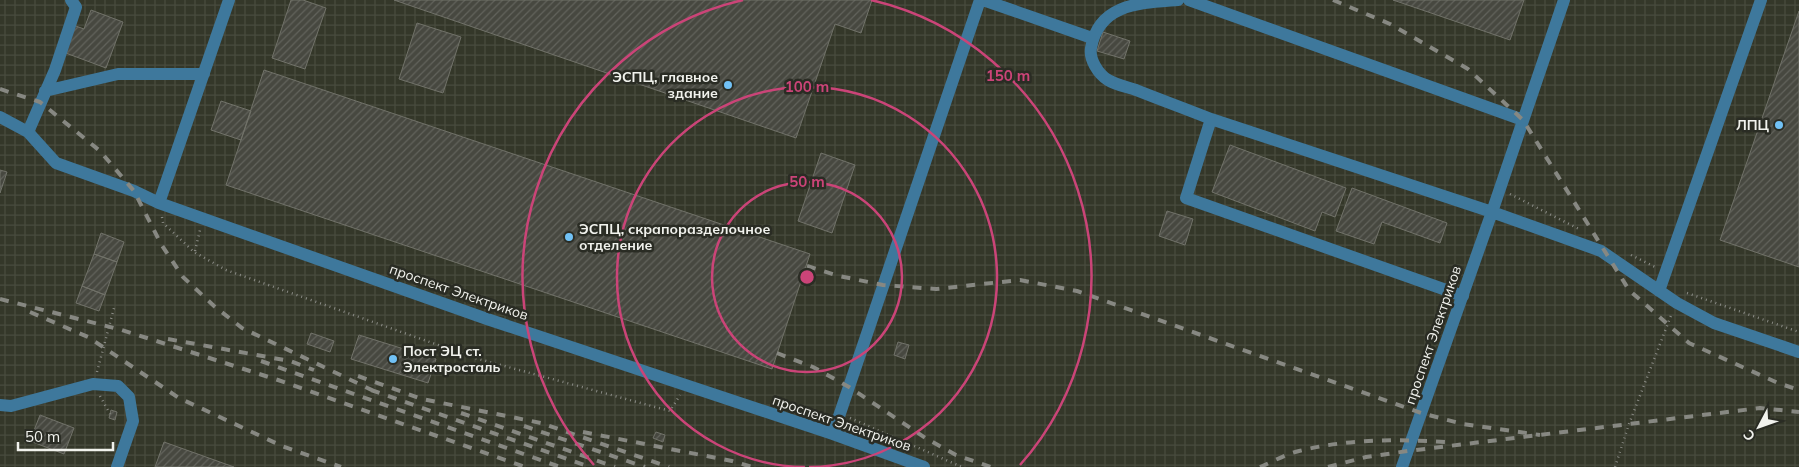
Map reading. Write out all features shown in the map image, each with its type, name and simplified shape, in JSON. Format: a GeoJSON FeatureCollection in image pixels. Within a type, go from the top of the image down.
{"type":"FeatureCollection","features":[{"type":"Feature","properties":{"kind":"street"},"geometry":{"type":"LineString","coordinates":[[28,132],[55,70],[76,8],[71,0]]}},
{"type":"Feature","properties":{"kind":"street"},"geometry":{"type":"LineString","coordinates":[[159,203],[229,0]]}},
{"type":"Feature","properties":{"kind":"street"},"geometry":{"type":"LineString","coordinates":[[833,434],[982,0],[1092,38]]}},
{"type":"Feature","properties":{"kind":"street"},"geometry":{"type":"LineString","coordinates":[[1178,0],[1137,4],[1111,14],[1101,21],[1092,38],[1090,53],[1092,63],[1107,80],[1211,119],[1492,212],[1600,251],[1676,302],[1714,323],[1799,352]]}},
{"type":"Feature","properties":{"kind":"street"},"geometry":{"type":"LineString","coordinates":[[1189,0],[1523,120]]}},
{"type":"Feature","properties":{"kind":"street","name":"проспект Электриков"},"geometry":{"type":"LineString","coordinates":[[1402,467],[1463,296],[1564,0]]}},
{"type":"Feature","properties":{"kind":"street"},"geometry":{"type":"LineString","coordinates":[[1659,291],[1760,0]]}},
{"type":"Feature","properties":{"kind":"street"},"geometry":{"type":"LineString","coordinates":[[45,90],[118,74],[204,74]]}},
{"type":"Feature","properties":{"kind":"street","name":"проспект Электриков"},"geometry":{"type":"LineString","coordinates":[[0,118],[28,132],[56,164],[134,191],[159,203],[496,322],[833,434],[924,467]]}},
{"type":"Feature","properties":{"kind":"street"},"geometry":{"type":"LineString","coordinates":[[1211,119],[1186,198],[1463,296]]}},
{"type":"Feature","properties":{"kind":"street"},"geometry":{"type":"LineString","coordinates":[[0,405],[12,406],[93,384],[118,386],[130,397],[133,421],[117,467]]}},
{"type":"Feature","properties":{"kind":"path"},"geometry":{"type":"LineString","coordinates":[[1500,189],[1587,233]]}},
{"type":"Feature","properties":{"kind":"path"},"geometry":{"type":"LineString","coordinates":[[159,203],[163,223],[194,252],[226,270],[475,358],[670,411],[687,386]]}},
{"type":"Feature","properties":{"kind":"path"},"geometry":{"type":"LineString","coordinates":[[194,252],[203,219]]}},
{"type":"Feature","properties":{"kind":"path"},"geometry":{"type":"LineString","coordinates":[[1631,255],[1666,273]]}},
{"type":"Feature","properties":{"kind":"path"},"geometry":{"type":"LineString","coordinates":[[1615,467],[1629,424],[1676,302],[1682,291],[1799,332]]}},
{"type":"Feature","properties":{"kind":"path"},"geometry":{"type":"LineString","coordinates":[[110,414],[93,384],[114,308]]}},
{"type":"Feature","properties":{"kind":"path"},"geometry":{"type":"LineString","coordinates":[[840,413],[962,467]]}},
{"type":"Feature","properties":{"kind":"shaded area"},"geometry":{"type":"Polygon","coordinates":[[[0,0],[1799,0],[1799,467],[0,467],[0,0]]]}},
{"type":"Feature","properties":{"kind":"building"},"geometry":{"type":"Polygon","coordinates":[[[291,0],[303,0],[326,8],[305,69],[272,58],[291,0]]]}},
{"type":"Feature","properties":{"kind":"building","name":"ЭСПЦ, главное здание"},"geometry":{"type":"Polygon","coordinates":[[[394,0],[872,0],[861,33],[835,24],[796,138],[394,0]]]}},
{"type":"Feature","properties":{"kind":"building"},"geometry":{"type":"Polygon","coordinates":[[[1393,0],[1524,0],[1510,40],[1393,0]]]}},
{"type":"Feature","properties":{"kind":"building"},"geometry":{"type":"Polygon","coordinates":[[[91,10],[123,22],[106,68],[63,52],[73,25],[84,29],[91,10]]]}},
{"type":"Feature","properties":{"kind":"building","name":"ЛПЦ"},"geometry":{"type":"Polygon","coordinates":[[[1799,11],[1799,267],[1720,240],[1799,11]]]}},
{"type":"Feature","properties":{"kind":"building"},"geometry":{"type":"Polygon","coordinates":[[[417,23],[461,37],[443,93],[399,79],[417,23]]]}},
{"type":"Feature","properties":{"kind":"building"},"geometry":{"type":"Polygon","coordinates":[[[1103,32],[1130,41],[1124,59],[1097,51],[1103,32]]]}},
{"type":"Feature","properties":{"kind":"building","name":"ЭСПЦ, скрапоразделочное отделение"},"geometry":{"type":"Polygon","coordinates":[[[264,70],[810,254],[772,369],[226,185],[264,70]]]}},
{"type":"Feature","properties":{"kind":"building"},"geometry":{"type":"Polygon","coordinates":[[[221,101],[251,111],[241,140],[211,130],[221,101]]]}},
{"type":"Feature","properties":{"kind":"building"},"geometry":{"type":"Polygon","coordinates":[[[1230,145],[1346,188],[1335,217],[1322,212],[1315,231],[1212,192],[1230,145]]]}},
{"type":"Feature","properties":{"kind":"building"},"geometry":{"type":"Polygon","coordinates":[[[821,153],[855,165],[832,233],[798,221],[821,153]]]}},
{"type":"Feature","properties":{"kind":"building"},"geometry":{"type":"Polygon","coordinates":[[[0,170],[7,172],[0,193],[0,170]]]}},
{"type":"Feature","properties":{"kind":"building"},"geometry":{"type":"Polygon","coordinates":[[[1352,188],[1447,223],[1440,243],[1382,222],[1374,244],[1336,231],[1352,188]]]}},
{"type":"Feature","properties":{"kind":"building"},"geometry":{"type":"Polygon","coordinates":[[[1167,211],[1193,219],[1185,245],[1159,236],[1167,211]]]}},
{"type":"Feature","properties":{"kind":"building"},"geometry":{"type":"Polygon","coordinates":[[[101,233],[124,242],[117,262],[94,254],[101,233]]]}},
{"type":"Feature","properties":{"kind":"building"},"geometry":{"type":"Polygon","coordinates":[[[94,254],[117,262],[105,295],[82,286],[94,254]]]}},
{"type":"Feature","properties":{"kind":"building"},"geometry":{"type":"Polygon","coordinates":[[[82,286],[105,295],[99,311],[76,303],[82,286]]]}},
{"type":"Feature","properties":{"kind":"building"},"geometry":{"type":"Polygon","coordinates":[[[311,333],[334,341],[330,352],[307,344],[311,333]]]}},
{"type":"Feature","properties":{"kind":"building","name":"Пост ЭЦ ст. Электросталь"},"geometry":{"type":"Polygon","coordinates":[[[359,335],[436,359],[428,383],[351,359],[359,335]]]}},
{"type":"Feature","properties":{"kind":"building"},"geometry":{"type":"Polygon","coordinates":[[[898,342],[909,345],[905,359],[894,355],[898,342]]]}},
{"type":"Feature","properties":{"kind":"building"},"geometry":{"type":"Polygon","coordinates":[[[111,410],[117,412],[115,420],[109,418],[111,410]]]}},
{"type":"Feature","properties":{"kind":"building"},"geometry":{"type":"Polygon","coordinates":[[[40,415],[74,428],[64,454],[30,441],[40,415]]]}},
{"type":"Feature","properties":{"kind":"building"},"geometry":{"type":"Polygon","coordinates":[[[656,432],[665,435],[663,442],[653,438],[656,432]]]}},
{"type":"Feature","properties":{"kind":"building"},"geometry":{"type":"Polygon","coordinates":[[[164,442],[234,467],[155,467],[164,442]]]}},
{"type":"Feature","properties":{"kind":"railway"},"geometry":{"type":"LineString","coordinates":[[1333,0],[1390,24],[1468,69],[1523,120],[1629,290],[1689,343],[1778,383],[1799,390]]}},
{"type":"Feature","properties":{"kind":"railway"},"geometry":{"type":"LineString","coordinates":[[0,89],[40,102],[100,151],[134,191],[161,244],[183,277],[214,306],[242,328],[376,392]]}},
{"type":"Feature","properties":{"kind":"railway"},"geometry":{"type":"LineString","coordinates":[[807,266],[839,276],[883,285],[936,289],[1020,280],[1077,291],[1421,413],[1463,424],[1540,435]]}},
{"type":"Feature","properties":{"kind":"railway"},"geometry":{"type":"LineString","coordinates":[[0,299],[122,330],[278,380],[525,467]]}},
{"type":"Feature","properties":{"kind":"railway"},"geometry":{"type":"LineString","coordinates":[[30,312],[88,337],[179,398],[282,446],[341,467]]}},
{"type":"Feature","properties":{"kind":"railway"},"geometry":{"type":"LineString","coordinates":[[168,339],[290,361],[314,370]]}},
{"type":"Feature","properties":{"kind":"railway"},"geometry":{"type":"LineString","coordinates":[[777,353],[813,367],[849,387],[927,439],[956,455],[991,467]]}},
{"type":"Feature","properties":{"kind":"railway"},"geometry":{"type":"LineString","coordinates":[[261,361],[560,467]]}},
{"type":"Feature","properties":{"kind":"railway"},"geometry":{"type":"LineString","coordinates":[[358,376],[422,399],[541,423],[669,467]]}},
{"type":"Feature","properties":{"kind":"railway"},"geometry":{"type":"LineString","coordinates":[[371,390],[590,467]]}},
{"type":"Feature","properties":{"kind":"railway"},"geometry":{"type":"LineString","coordinates":[[1328,467],[1366,457],[1408,451],[1760,408],[1799,412]]}},
{"type":"Feature","properties":{"kind":"railway"},"geometry":{"type":"LineString","coordinates":[[461,413],[615,467]]}},
{"type":"Feature","properties":{"kind":"railway"},"geometry":{"type":"LineString","coordinates":[[524,426],[645,467]]}},
{"type":"Feature","properties":{"kind":"railway"},"geometry":{"type":"LineString","coordinates":[[583,432],[732,461],[752,467]]}},
{"type":"Feature","properties":{"kind":"railway"},"geometry":{"type":"LineString","coordinates":[[1260,467],[1294,452],[1335,444],[1391,440],[1446,442]]}},
{"type":"Feature","properties":{"kind":"place","name":"ЭСПЦ, главное здание"},"geometry":{"type":"Point","coordinates":[728,85]}},
{"type":"Feature","properties":{"kind":"place","name":"ЛПЦ"},"geometry":{"type":"Point","coordinates":[1779,125]}},
{"type":"Feature","properties":{"kind":"place","name":"ЭСПЦ, скрапоразделочное отделение"},"geometry":{"type":"Point","coordinates":[569,237]}},
{"type":"Feature","properties":{"kind":"place","name":"Пост ЭЦ ст. Электросталь"},"geometry":{"type":"Point","coordinates":[393,359]}}]}
